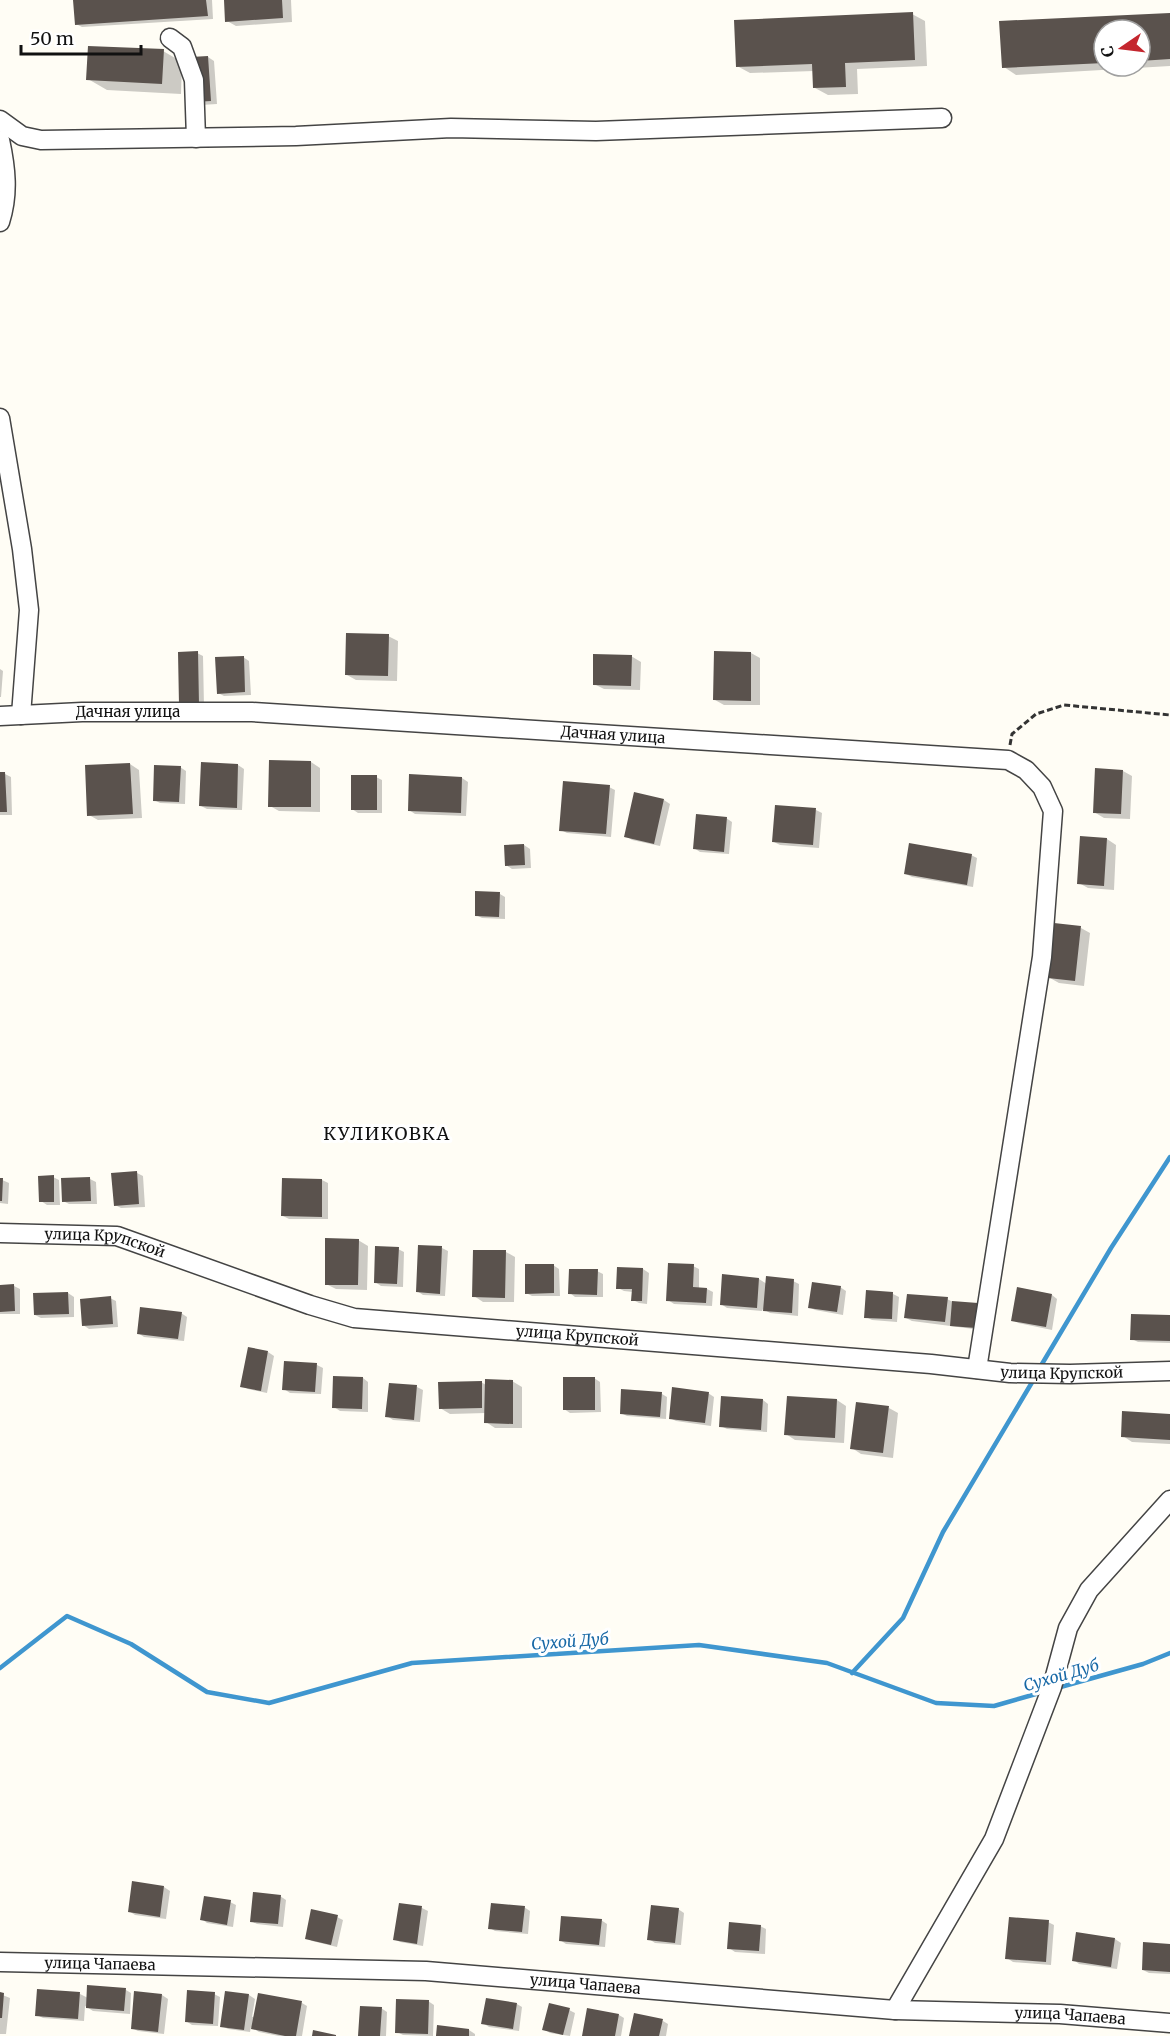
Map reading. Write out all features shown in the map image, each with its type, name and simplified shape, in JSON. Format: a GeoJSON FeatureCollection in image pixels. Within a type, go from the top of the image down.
{"type":"FeatureCollection","features":[{"type":"Feature","properties":{"kind":"street"},"geometry":{"type":"LineString","coordinates":[[170,38],[182,47],[194,80],[196,138]]}},
{"type":"Feature","properties":{"kind":"street"},"geometry":{"type":"LineString","coordinates":[[0,120],[22,136],[41,140],[296,136],[451,129],[596,131],[942,118]]}},
{"type":"Feature","properties":{"kind":"street"},"geometry":{"type":"LineString","coordinates":[[0,140],[7,171],[6,205],[0,222]]}},
{"type":"Feature","properties":{"kind":"street"},"geometry":{"type":"LineString","coordinates":[[0,418],[22,549],[29,610],[21,715]]}},
{"type":"Feature","properties":{"kind":"street","name":"Дачная улица"},"geometry":{"type":"LineString","coordinates":[[0,716],[82,712],[252,712],[1008,760]]}},
{"type":"Feature","properties":{"kind":"street"},"geometry":{"type":"LineString","coordinates":[[977,1369],[1042,957],[1053,812],[1042,786],[1026,770],[1008,760]]}},
{"type":"Feature","properties":{"kind":"street","name":"улица Крупской"},"geometry":{"type":"LineString","coordinates":[[0,1233],[117,1236],[310,1305],[354,1318],[507,1329],[1010,1373],[1170,1371]]}},
{"type":"Feature","properties":{"kind":"street"},"geometry":{"type":"LineString","coordinates":[[895,2010],[994,1839],[1052,1687],[1068,1628],[1089,1590],[1170,1500]]}},
{"type":"Feature","properties":{"kind":"street","name":"улица Чапаева"},"geometry":{"type":"LineString","coordinates":[[0,1962],[426,1971],[895,2010],[1060,2014],[1170,2023]]}},
{"type":"Feature","properties":{"kind":"path"},"geometry":{"type":"LineString","coordinates":[[1008,760],[1012,734],[1036,714],[1064,705],[1170,715]]}},
{"type":"Feature","properties":{"kind":"building"},"geometry":{"type":"Polygon","coordinates":[[[73,0],[206,0],[208,16],[75,25],[73,0]]]}},
{"type":"Feature","properties":{"kind":"building"},"geometry":{"type":"Polygon","coordinates":[[[224,0],[282,0],[283,18],[225,22],[224,0]]]}},
{"type":"Feature","properties":{"kind":"building"},"geometry":{"type":"Polygon","coordinates":[[[913,12],[915,60],[845,63],[846,87],[813,88],[812,64],[736,67],[734,20],[913,12]]]}},
{"type":"Feature","properties":{"kind":"building"},"geometry":{"type":"Polygon","coordinates":[[[1170,13],[1170,59],[1152,60],[1152,18],[1092,18],[1092,64],[1002,68],[999,21],[1170,13]]]}},
{"type":"Feature","properties":{"kind":"building"},"geometry":{"type":"Polygon","coordinates":[[[88,46],[164,49],[162,84],[86,80],[88,46]]]}},
{"type":"Feature","properties":{"kind":"building"},"geometry":{"type":"Polygon","coordinates":[[[208,56],[211,101],[194,102],[191,57],[208,56]]]}},
{"type":"Feature","properties":{"kind":"building"},"geometry":{"type":"Polygon","coordinates":[[[346,633],[389,634],[388,676],[345,675],[346,633]]]}},
{"type":"Feature","properties":{"kind":"building"},"geometry":{"type":"Polygon","coordinates":[[[198,651],[199,705],[179,705],[178,652],[198,651]]]}},
{"type":"Feature","properties":{"kind":"building"},"geometry":{"type":"Polygon","coordinates":[[[714,651],[751,652],[751,701],[713,700],[714,651]]]}},
{"type":"Feature","properties":{"kind":"building"},"geometry":{"type":"Polygon","coordinates":[[[593,654],[632,655],[631,686],[593,685],[593,654]]]}},
{"type":"Feature","properties":{"kind":"building"},"geometry":{"type":"Polygon","coordinates":[[[244,656],[245,692],[217,694],[215,657],[244,656]]]}},
{"type":"Feature","properties":{"kind":"building"},"geometry":{"type":"Polygon","coordinates":[[[269,760],[311,761],[311,807],[268,807],[269,760]]]}},
{"type":"Feature","properties":{"kind":"building"},"geometry":{"type":"Polygon","coordinates":[[[201,762],[238,764],[237,808],[199,806],[201,762]]]}},
{"type":"Feature","properties":{"kind":"building"},"geometry":{"type":"Polygon","coordinates":[[[130,763],[133,814],[87,816],[85,765],[130,763]]]}},
{"type":"Feature","properties":{"kind":"building"},"geometry":{"type":"Polygon","coordinates":[[[154,765],[181,766],[179,802],[153,801],[154,765]]]}},
{"type":"Feature","properties":{"kind":"building"},"geometry":{"type":"Polygon","coordinates":[[[1095,768],[1123,770],[1121,814],[1093,813],[1095,768]]]}},
{"type":"Feature","properties":{"kind":"building"},"geometry":{"type":"Polygon","coordinates":[[[0,772],[5,772],[7,812],[0,812],[0,772]]]}},
{"type":"Feature","properties":{"kind":"building"},"geometry":{"type":"Polygon","coordinates":[[[409,774],[462,777],[461,813],[408,811],[409,774]]]}},
{"type":"Feature","properties":{"kind":"building"},"geometry":{"type":"Polygon","coordinates":[[[351,775],[377,775],[377,810],[351,810],[351,775]]]}},
{"type":"Feature","properties":{"kind":"building"},"geometry":{"type":"Polygon","coordinates":[[[563,781],[610,785],[606,834],[559,831],[563,781]]]}},
{"type":"Feature","properties":{"kind":"building"},"geometry":{"type":"Polygon","coordinates":[[[634,792],[664,799],[654,844],[624,837],[634,792]]]}},
{"type":"Feature","properties":{"kind":"building"},"geometry":{"type":"Polygon","coordinates":[[[775,805],[816,808],[813,845],[772,842],[775,805]]]}},
{"type":"Feature","properties":{"kind":"building"},"geometry":{"type":"Polygon","coordinates":[[[696,814],[727,817],[724,852],[693,849],[696,814]]]}},
{"type":"Feature","properties":{"kind":"building"},"geometry":{"type":"Polygon","coordinates":[[[1080,836],[1107,838],[1104,886],[1077,884],[1080,836]]]}},
{"type":"Feature","properties":{"kind":"building"},"geometry":{"type":"Polygon","coordinates":[[[909,843],[972,854],[967,885],[904,874],[909,843]]]}},
{"type":"Feature","properties":{"kind":"building"},"geometry":{"type":"Polygon","coordinates":[[[524,844],[525,865],[505,866],[504,845],[524,844]]]}},
{"type":"Feature","properties":{"kind":"building"},"geometry":{"type":"Polygon","coordinates":[[[475,891],[500,892],[499,917],[475,916],[475,891]]]}},
{"type":"Feature","properties":{"kind":"building"},"geometry":{"type":"Polygon","coordinates":[[[1054,923],[1081,926],[1075,981],[1048,978],[1054,923]]]}},
{"type":"Feature","properties":{"kind":"building"},"geometry":{"type":"Polygon","coordinates":[[[137,1171],[139,1204],[114,1206],[111,1173],[137,1171]]]}},
{"type":"Feature","properties":{"kind":"building"},"geometry":{"type":"Polygon","coordinates":[[[54,1175],[54,1202],[39,1202],[38,1176],[54,1175]]]}},
{"type":"Feature","properties":{"kind":"building"},"geometry":{"type":"Polygon","coordinates":[[[90,1177],[91,1201],[62,1202],[61,1178],[90,1177]]]}},
{"type":"Feature","properties":{"kind":"building"},"geometry":{"type":"Polygon","coordinates":[[[0,1178],[3,1178],[2,1201],[0,1201],[0,1178]]]}},
{"type":"Feature","properties":{"kind":"building"},"geometry":{"type":"Polygon","coordinates":[[[282,1178],[322,1179],[322,1217],[281,1216],[282,1178]]]}},
{"type":"Feature","properties":{"kind":"building"},"geometry":{"type":"Polygon","coordinates":[[[325,1238],[359,1239],[358,1285],[325,1285],[325,1238]]]}},
{"type":"Feature","properties":{"kind":"building"},"geometry":{"type":"Polygon","coordinates":[[[418,1245],[442,1246],[440,1294],[416,1292],[418,1245]]]}},
{"type":"Feature","properties":{"kind":"building"},"geometry":{"type":"Polygon","coordinates":[[[375,1246],[399,1247],[397,1284],[374,1283],[375,1246]]]}},
{"type":"Feature","properties":{"kind":"building"},"geometry":{"type":"Polygon","coordinates":[[[473,1250],[506,1250],[505,1298],[472,1297],[473,1250]]]}},
{"type":"Feature","properties":{"kind":"building"},"geometry":{"type":"Polygon","coordinates":[[[668,1263],[694,1264],[693,1287],[707,1288],[706,1303],[666,1301],[668,1263]]]}},
{"type":"Feature","properties":{"kind":"building"},"geometry":{"type":"Polygon","coordinates":[[[525,1264],[554,1264],[554,1293],[525,1294],[525,1264]]]}},
{"type":"Feature","properties":{"kind":"building"},"geometry":{"type":"Polygon","coordinates":[[[617,1267],[643,1268],[642,1301],[631,1301],[632,1289],[616,1289],[617,1267]]]}},
{"type":"Feature","properties":{"kind":"building"},"geometry":{"type":"Polygon","coordinates":[[[569,1269],[598,1269],[597,1295],[568,1294],[569,1269]]]}},
{"type":"Feature","properties":{"kind":"building"},"geometry":{"type":"Polygon","coordinates":[[[722,1274],[759,1278],[757,1308],[720,1305],[722,1274]]]}},
{"type":"Feature","properties":{"kind":"building"},"geometry":{"type":"Polygon","coordinates":[[[766,1276],[794,1279],[792,1313],[763,1311],[766,1276]]]}},
{"type":"Feature","properties":{"kind":"building"},"geometry":{"type":"Polygon","coordinates":[[[812,1282],[841,1286],[837,1312],[808,1308],[812,1282]]]}},
{"type":"Feature","properties":{"kind":"building"},"geometry":{"type":"Polygon","coordinates":[[[14,1284],[15,1311],[0,1312],[0,1285],[14,1284]]]}},
{"type":"Feature","properties":{"kind":"building"},"geometry":{"type":"Polygon","coordinates":[[[1017,1287],[1052,1294],[1046,1327],[1011,1321],[1017,1287]]]}},
{"type":"Feature","properties":{"kind":"building"},"geometry":{"type":"Polygon","coordinates":[[[866,1290],[893,1292],[892,1319],[864,1318],[866,1290]]]}},
{"type":"Feature","properties":{"kind":"building"},"geometry":{"type":"Polygon","coordinates":[[[68,1292],[69,1314],[34,1315],[33,1293],[68,1292]]]}},
{"type":"Feature","properties":{"kind":"building"},"geometry":{"type":"Polygon","coordinates":[[[907,1294],[948,1297],[945,1322],[904,1318],[907,1294]]]}},
{"type":"Feature","properties":{"kind":"building"},"geometry":{"type":"Polygon","coordinates":[[[111,1296],[113,1324],[82,1326],[80,1299],[111,1296]]]}},
{"type":"Feature","properties":{"kind":"building"},"geometry":{"type":"Polygon","coordinates":[[[952,1301],[978,1303],[976,1328],[950,1326],[952,1301]]]}},
{"type":"Feature","properties":{"kind":"building"},"geometry":{"type":"Polygon","coordinates":[[[140,1307],[182,1312],[178,1339],[137,1334],[140,1307]]]}},
{"type":"Feature","properties":{"kind":"building"},"geometry":{"type":"Polygon","coordinates":[[[1131,1314],[1170,1315],[1170,1341],[1130,1340],[1131,1314]]]}},
{"type":"Feature","properties":{"kind":"building"},"geometry":{"type":"Polygon","coordinates":[[[248,1347],[268,1351],[261,1391],[240,1387],[248,1347]]]}},
{"type":"Feature","properties":{"kind":"building"},"geometry":{"type":"Polygon","coordinates":[[[284,1361],[317,1363],[315,1392],[282,1390],[284,1361]]]}},
{"type":"Feature","properties":{"kind":"building"},"geometry":{"type":"Polygon","coordinates":[[[333,1376],[363,1377],[362,1409],[332,1408],[333,1376]]]}},
{"type":"Feature","properties":{"kind":"building"},"geometry":{"type":"Polygon","coordinates":[[[563,1377],[595,1377],[595,1410],[563,1410],[563,1377]]]}},
{"type":"Feature","properties":{"kind":"building"},"geometry":{"type":"Polygon","coordinates":[[[485,1379],[513,1380],[513,1424],[484,1423],[485,1379]]]}},
{"type":"Feature","properties":{"kind":"building"},"geometry":{"type":"Polygon","coordinates":[[[482,1381],[482,1408],[439,1409],[438,1382],[482,1381]]]}},
{"type":"Feature","properties":{"kind":"building"},"geometry":{"type":"Polygon","coordinates":[[[389,1383],[417,1385],[414,1420],[385,1417],[389,1383]]]}},
{"type":"Feature","properties":{"kind":"building"},"geometry":{"type":"Polygon","coordinates":[[[672,1387],[709,1392],[705,1423],[669,1419],[672,1387]]]}},
{"type":"Feature","properties":{"kind":"building"},"geometry":{"type":"Polygon","coordinates":[[[621,1389],[662,1392],[660,1417],[620,1414],[621,1389]]]}},
{"type":"Feature","properties":{"kind":"building"},"geometry":{"type":"Polygon","coordinates":[[[721,1396],[763,1399],[761,1430],[719,1427],[721,1396]]]}},
{"type":"Feature","properties":{"kind":"building"},"geometry":{"type":"Polygon","coordinates":[[[787,1396],[837,1399],[835,1438],[784,1435],[787,1396]]]}},
{"type":"Feature","properties":{"kind":"building"},"geometry":{"type":"Polygon","coordinates":[[[856,1402],[889,1406],[883,1453],[850,1449],[856,1402]]]}},
{"type":"Feature","properties":{"kind":"building"},"geometry":{"type":"Polygon","coordinates":[[[1122,1411],[1170,1414],[1170,1440],[1121,1437],[1122,1411]]]}},
{"type":"Feature","properties":{"kind":"building"},"geometry":{"type":"Polygon","coordinates":[[[132,1881],[164,1886],[160,1917],[128,1912],[132,1881]]]}},
{"type":"Feature","properties":{"kind":"building"},"geometry":{"type":"Polygon","coordinates":[[[253,1892],[281,1895],[278,1924],[250,1922],[253,1892]]]}},
{"type":"Feature","properties":{"kind":"building"},"geometry":{"type":"Polygon","coordinates":[[[204,1896],[231,1900],[227,1925],[200,1920],[204,1896]]]}},
{"type":"Feature","properties":{"kind":"building"},"geometry":{"type":"Polygon","coordinates":[[[399,1903],[422,1906],[417,1944],[393,1940],[399,1903]]]}},
{"type":"Feature","properties":{"kind":"building"},"geometry":{"type":"Polygon","coordinates":[[[491,1903],[525,1906],[522,1932],[488,1929],[491,1903]]]}},
{"type":"Feature","properties":{"kind":"building"},"geometry":{"type":"Polygon","coordinates":[[[651,1905],[679,1908],[675,1943],[647,1940],[651,1905]]]}},
{"type":"Feature","properties":{"kind":"building"},"geometry":{"type":"Polygon","coordinates":[[[311,1909],[338,1915],[331,1945],[305,1939],[311,1909]]]}},
{"type":"Feature","properties":{"kind":"building"},"geometry":{"type":"Polygon","coordinates":[[[561,1916],[602,1919],[599,1945],[559,1941],[561,1916]]]}},
{"type":"Feature","properties":{"kind":"building"},"geometry":{"type":"Polygon","coordinates":[[[1009,1917],[1049,1920],[1046,1962],[1005,1959],[1009,1917]]]}},
{"type":"Feature","properties":{"kind":"building"},"geometry":{"type":"Polygon","coordinates":[[[729,1922],[761,1925],[759,1951],[727,1949],[729,1922]]]}},
{"type":"Feature","properties":{"kind":"building"},"geometry":{"type":"Polygon","coordinates":[[[1076,1932],[1115,1938],[1111,1967],[1072,1961],[1076,1932]]]}},
{"type":"Feature","properties":{"kind":"building"},"geometry":{"type":"Polygon","coordinates":[[[1143,1942],[1170,1944],[1170,1972],[1142,1970],[1143,1942]]]}},
{"type":"Feature","properties":{"kind":"building"},"geometry":{"type":"Polygon","coordinates":[[[87,1985],[126,1988],[124,2011],[86,2008],[87,1985]]]}},
{"type":"Feature","properties":{"kind":"building"},"geometry":{"type":"Polygon","coordinates":[[[37,1989],[80,1992],[78,2019],[35,2016],[37,1989]]]}},
{"type":"Feature","properties":{"kind":"building"},"geometry":{"type":"Polygon","coordinates":[[[187,1990],[215,1992],[213,2024],[185,2022],[187,1990]]]}},
{"type":"Feature","properties":{"kind":"building"},"geometry":{"type":"Polygon","coordinates":[[[134,1991],[162,1994],[158,2032],[131,2029],[134,1991]]]}},
{"type":"Feature","properties":{"kind":"building"},"geometry":{"type":"Polygon","coordinates":[[[225,1991],[249,1994],[244,2030],[220,2027],[225,1991]]]}},
{"type":"Feature","properties":{"kind":"building"},"geometry":{"type":"Polygon","coordinates":[[[0,1992],[4,1993],[2,2018],[0,2018],[0,1992]]]}},
{"type":"Feature","properties":{"kind":"building"},"geometry":{"type":"Polygon","coordinates":[[[258,1993],[302,2001],[296,2036],[251,2029],[258,1993]]]}},
{"type":"Feature","properties":{"kind":"building"},"geometry":{"type":"Polygon","coordinates":[[[486,1998],[517,2003],[513,2029],[481,2024],[486,1998]]]}},
{"type":"Feature","properties":{"kind":"building"},"geometry":{"type":"Polygon","coordinates":[[[396,1999],[429,2000],[428,2034],[395,2033],[396,1999]]]}},
{"type":"Feature","properties":{"kind":"building"},"geometry":{"type":"Polygon","coordinates":[[[549,2003],[570,2008],[563,2035],[542,2030],[549,2003]]]}},
{"type":"Feature","properties":{"kind":"building"},"geometry":{"type":"Polygon","coordinates":[[[360,2006],[382,2007],[380,2036],[358,2036],[360,2006]]]}},
{"type":"Feature","properties":{"kind":"building"},"geometry":{"type":"Polygon","coordinates":[[[587,2008],[619,2014],[615,2036],[582,2036],[587,2008]]]}},
{"type":"Feature","properties":{"kind":"building"},"geometry":{"type":"Polygon","coordinates":[[[634,2013],[663,2019],[659,2036],[629,2036],[634,2013]]]}},
{"type":"Feature","properties":{"kind":"building"},"geometry":{"type":"Polygon","coordinates":[[[437,2025],[469,2029],[469,2036],[436,2036],[437,2025]]]}},
{"type":"Feature","properties":{"kind":"building"},"geometry":{"type":"Polygon","coordinates":[[[313,2030],[336,2035],[336,2036],[312,2036],[313,2030]]]}},
{"type":"Feature","properties":{"kind":"waterway"},"geometry":{"type":"LineString","coordinates":[[1039,1369],[1111,1248],[1170,1157]]}},
{"type":"Feature","properties":{"kind":"waterway"},"geometry":{"type":"LineString","coordinates":[[852,1673],[903,1618],[943,1532],[1034,1379]]}},
{"type":"Feature","properties":{"kind":"waterway","name":"Сухой Дуб"},"geometry":{"type":"LineString","coordinates":[[0,1668],[67,1616],[131,1644],[207,1692],[269,1703],[412,1663],[699,1645],[827,1663],[936,1703],[994,1706],[1043,1692]]}},
{"type":"Feature","properties":{"kind":"waterway","name":"Сухой Дуб"},"geometry":{"type":"LineString","coordinates":[[1057,1688],[1143,1664],[1170,1653]]}},
{"type":"Feature","properties":{"kind":"district","name":"КУЛИКОВКА"},"geometry":{"type":"Point","coordinates":[387,1134]}}]}
